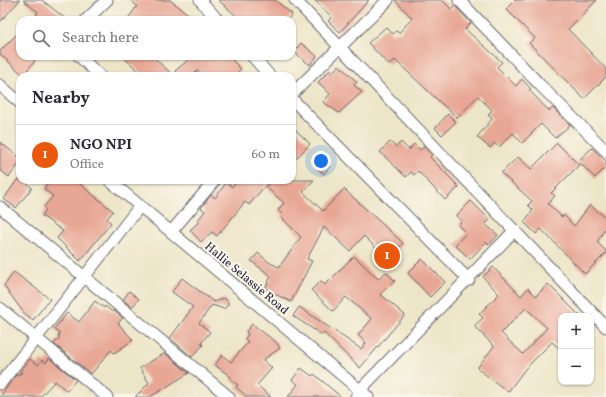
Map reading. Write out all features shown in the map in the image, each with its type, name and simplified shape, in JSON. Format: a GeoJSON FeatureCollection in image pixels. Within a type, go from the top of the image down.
{"type":"FeatureCollection","features":[{"type":"Feature","properties":{"kind":"street"},"geometry":{"type":"LineString","coordinates":[[90,16],[107,0]]}},
{"type":"Feature","properties":{"kind":"street"},"geometry":{"type":"LineString","coordinates":[[200,0],[214,16]]}},
{"type":"Feature","properties":{"kind":"street"},"geometry":{"type":"LineString","coordinates":[[295,0],[516,230],[606,327]]}},
{"type":"Feature","properties":{"kind":"street"},"geometry":{"type":"LineString","coordinates":[[296,90],[388,0]]}},
{"type":"Feature","properties":{"kind":"street"},"geometry":{"type":"LineString","coordinates":[[459,0],[540,86],[606,151]]}},
{"type":"Feature","properties":{"kind":"street"},"geometry":{"type":"LineString","coordinates":[[83,60],[96,72]]}},
{"type":"Feature","properties":{"kind":"street"},"geometry":{"type":"LineString","coordinates":[[256,60],[266,72]]}},
{"type":"Feature","properties":{"kind":"street"},"geometry":{"type":"LineString","coordinates":[[0,85],[16,99]]}},
{"type":"Feature","properties":{"kind":"street"},"geometry":{"type":"LineString","coordinates":[[296,103],[469,280]]}},
{"type":"Feature","properties":{"kind":"street","name":"Hallie Selassie Road"},"geometry":{"type":"LineString","coordinates":[[114,184],[362,395]]}},
{"type":"Feature","properties":{"kind":"street"},"geometry":{"type":"LineString","coordinates":[[171,232],[208,184]]}},
{"type":"Feature","properties":{"kind":"street"},"geometry":{"type":"LineString","coordinates":[[0,384],[140,206]]}},
{"type":"Feature","properties":{"kind":"street"},"geometry":{"type":"LineString","coordinates":[[0,207],[229,397]]}},
{"type":"Feature","properties":{"kind":"street"},"geometry":{"type":"LineString","coordinates":[[362,395],[516,230]]}},
{"type":"Feature","properties":{"kind":"street"},"geometry":{"type":"LineString","coordinates":[[0,308],[107,397]]}},
{"type":"Feature","properties":{"kind":"building"},"geometry":{"type":"Polygon","coordinates":[[[0,0],[20,0],[0,22],[0,0]]]}},
{"type":"Feature","properties":{"kind":"building"},"geometry":{"type":"Polygon","coordinates":[[[23,0],[42,0],[62,16],[38,16],[36,14],[38,12],[23,0]]]}},
{"type":"Feature","properties":{"kind":"building"},"geometry":{"type":"Polygon","coordinates":[[[130,0],[170,0],[191,16],[130,16],[137,6],[130,0]]]}},
{"type":"Feature","properties":{"kind":"building"},"geometry":{"type":"Polygon","coordinates":[[[218,0],[275,0],[292,14],[290,16],[236,16],[218,0]]]}},
{"type":"Feature","properties":{"kind":"building"},"geometry":{"type":"Polygon","coordinates":[[[314,0],[369,0],[340,32],[328,21],[332,17],[314,0]]]}},
{"type":"Feature","properties":{"kind":"building"},"geometry":{"type":"Polygon","coordinates":[[[395,0],[442,0],[452,10],[455,6],[471,23],[465,29],[502,62],[497,67],[516,86],[522,79],[531,89],[529,90],[549,111],[553,108],[570,125],[555,138],[541,124],[522,143],[513,133],[499,147],[494,143],[490,148],[477,137],[492,119],[488,115],[492,110],[478,96],[457,118],[395,60],[389,65],[368,43],[386,27],[393,34],[396,31],[399,33],[412,18],[395,0]]]}},
{"type":"Feature","properties":{"kind":"building"},"geometry":{"type":"Polygon","coordinates":[[[515,0],[597,0],[568,29],[606,69],[606,77],[584,99],[529,43],[535,38],[506,9],[515,0]]]}},
{"type":"Feature","properties":{"kind":"building"},"geometry":{"type":"Polygon","coordinates":[[[16,35],[16,60],[35,61],[26,72],[20,72],[0,54],[0,51],[16,35]]]}},
{"type":"Feature","properties":{"kind":"building"},"geometry":{"type":"Polygon","coordinates":[[[301,43],[317,56],[310,65],[296,54],[296,49],[301,43]]]}},
{"type":"Feature","properties":{"kind":"building"},"geometry":{"type":"Polygon","coordinates":[[[126,60],[156,60],[170,72],[140,72],[126,60]]]}},
{"type":"Feature","properties":{"kind":"building"},"geometry":{"type":"Polygon","coordinates":[[[188,60],[232,60],[241,69],[238,72],[200,72],[198,70],[196,72],[175,71],[188,60]]]}},
{"type":"Feature","properties":{"kind":"building"},"geometry":{"type":"Polygon","coordinates":[[[339,65],[357,82],[354,85],[362,92],[339,113],[323,102],[330,94],[318,82],[330,70],[332,73],[339,65]]]}},
{"type":"Feature","properties":{"kind":"building"},"geometry":{"type":"Polygon","coordinates":[[[448,114],[456,122],[442,135],[435,128],[448,114]]]}},
{"type":"Feature","properties":{"kind":"building"},"geometry":{"type":"Polygon","coordinates":[[[296,130],[310,144],[296,159],[296,130]]]}},
{"type":"Feature","properties":{"kind":"building"},"geometry":{"type":"Polygon","coordinates":[[[0,142],[16,155],[16,168],[9,177],[0,170],[0,142]]]}},
{"type":"Feature","properties":{"kind":"building"},"geometry":{"type":"Polygon","coordinates":[[[390,142],[396,147],[401,142],[409,150],[414,144],[420,150],[424,147],[432,155],[430,157],[459,187],[445,200],[418,171],[414,175],[411,172],[406,177],[380,152],[390,142]]]}},
{"type":"Feature","properties":{"kind":"building"},"geometry":{"type":"Polygon","coordinates":[[[557,143],[579,165],[551,193],[555,196],[548,204],[562,217],[564,215],[574,226],[590,205],[606,218],[606,227],[597,242],[606,251],[606,253],[585,274],[541,229],[536,234],[524,222],[533,210],[528,205],[532,201],[501,173],[518,157],[531,169],[557,143]]]}},
{"type":"Feature","properties":{"kind":"building"},"geometry":{"type":"Polygon","coordinates":[[[592,148],[606,161],[606,167],[595,178],[578,161],[592,148]]]}},
{"type":"Feature","properties":{"kind":"building"},"geometry":{"type":"Polygon","coordinates":[[[322,159],[330,166],[324,174],[315,166],[322,159]]]}},
{"type":"Feature","properties":{"kind":"building"},"geometry":{"type":"Polygon","coordinates":[[[296,180],[314,180],[303,192],[323,211],[344,189],[403,243],[395,252],[388,245],[381,253],[364,236],[350,251],[324,227],[307,259],[312,261],[291,302],[265,289],[271,276],[251,261],[258,253],[270,263],[279,267],[301,237],[281,217],[283,215],[278,210],[284,203],[266,187],[269,184],[296,184],[296,180]]]}},
{"type":"Feature","properties":{"kind":"building"},"geometry":{"type":"Polygon","coordinates":[[[16,181],[16,184],[28,184],[32,188],[16,208],[4,199],[16,181]]]}},
{"type":"Feature","properties":{"kind":"building"},"geometry":{"type":"Polygon","coordinates":[[[47,184],[80,184],[113,211],[107,219],[111,223],[80,261],[57,238],[63,231],[42,216],[46,209],[44,207],[53,196],[44,189],[47,184]]]}},
{"type":"Feature","properties":{"kind":"building"},"geometry":{"type":"Polygon","coordinates":[[[225,184],[232,187],[235,184],[267,184],[249,205],[245,202],[217,236],[212,232],[201,242],[190,230],[200,221],[198,220],[205,211],[201,208],[211,195],[215,198],[225,184]]]}},
{"type":"Feature","properties":{"kind":"building"},"geometry":{"type":"Polygon","coordinates":[[[471,201],[490,220],[485,224],[498,235],[489,245],[486,242],[470,259],[455,245],[466,233],[458,225],[462,221],[456,216],[471,201]]]}},
{"type":"Feature","properties":{"kind":"building"},"geometry":{"type":"Polygon","coordinates":[[[354,256],[378,279],[386,272],[395,281],[380,294],[405,315],[360,368],[324,333],[322,335],[293,316],[299,307],[361,349],[366,343],[358,335],[372,319],[346,297],[333,311],[311,290],[321,281],[325,285],[354,256]]]}},
{"type":"Feature","properties":{"kind":"building"},"geometry":{"type":"Polygon","coordinates":[[[422,259],[445,282],[430,297],[408,273],[422,259]]]}},
{"type":"Feature","properties":{"kind":"building"},"geometry":{"type":"Polygon","coordinates":[[[493,267],[521,296],[528,288],[536,296],[548,284],[577,313],[558,313],[558,347],[552,342],[525,369],[508,392],[477,368],[494,346],[474,326],[483,318],[479,314],[499,294],[483,277],[493,267]],[[526,308],[501,333],[523,354],[547,328],[526,308]]]}},
{"type":"Feature","properties":{"kind":"building"},"geometry":{"type":"Polygon","coordinates":[[[14,272],[50,299],[33,320],[24,313],[4,286],[14,272]]]}},
{"type":"Feature","properties":{"kind":"building"},"geometry":{"type":"Polygon","coordinates":[[[182,278],[214,302],[224,298],[228,302],[228,305],[224,309],[212,305],[199,323],[210,332],[201,343],[203,345],[192,357],[170,338],[193,307],[172,292],[182,278]]]}},
{"type":"Feature","properties":{"kind":"building"},"geometry":{"type":"Polygon","coordinates":[[[129,291],[139,299],[132,307],[123,300],[129,291]]]}},
{"type":"Feature","properties":{"kind":"building"},"geometry":{"type":"Polygon","coordinates":[[[95,301],[104,308],[105,306],[111,311],[114,311],[123,318],[118,323],[133,340],[114,353],[111,350],[91,374],[54,344],[60,337],[58,336],[60,334],[54,329],[67,313],[79,322],[95,301]]]}},
{"type":"Feature","properties":{"kind":"building"},"geometry":{"type":"Polygon","coordinates":[[[252,324],[276,342],[280,348],[263,360],[272,368],[257,385],[271,397],[247,397],[236,387],[238,385],[230,379],[231,377],[215,365],[222,355],[231,362],[248,342],[245,339],[248,334],[246,332],[252,324]]]}},
{"type":"Feature","properties":{"kind":"building"},"geometry":{"type":"Polygon","coordinates":[[[165,353],[189,373],[150,397],[135,397],[149,383],[140,368],[165,353]]]}},
{"type":"Feature","properties":{"kind":"building"},"geometry":{"type":"Polygon","coordinates":[[[49,358],[76,380],[67,391],[55,381],[40,397],[0,397],[16,375],[22,373],[20,372],[30,359],[38,365],[42,360],[46,363],[49,358]]]}},
{"type":"Feature","properties":{"kind":"building"},"geometry":{"type":"Polygon","coordinates":[[[301,368],[312,376],[314,374],[341,397],[288,397],[298,384],[292,380],[301,368]]]}},
{"type":"Feature","properties":{"kind":"place","name":"NGO NPI"},"geometry":{"type":"Point","coordinates":[387,256]}}]}
